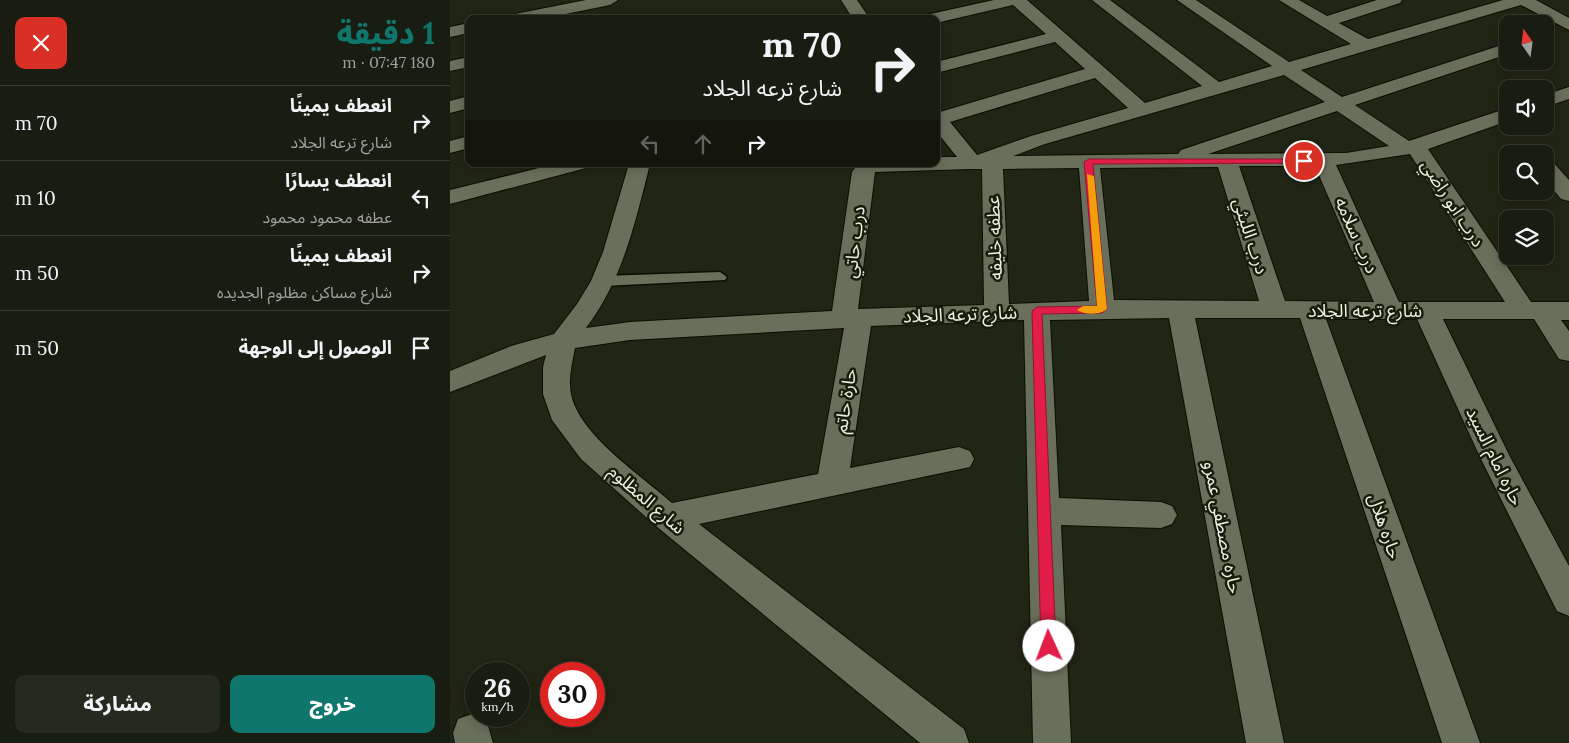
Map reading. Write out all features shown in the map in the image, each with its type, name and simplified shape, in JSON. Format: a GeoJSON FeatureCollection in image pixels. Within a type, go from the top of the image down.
{"type":"FeatureCollection","features":[{"type":"Feature","properties":{"kind":"street"},"geometry":{"type":"LineString","coordinates":[[531,15],[610,0]]}},
{"type":"Feature","properties":{"kind":"street"},"geometry":{"type":"LineString","coordinates":[[849,0],[854,15]]}},
{"type":"Feature","properties":{"kind":"street"},"geometry":{"type":"LineString","coordinates":[[940,17],[1016,0],[1142,110]]}},
{"type":"Feature","properties":{"kind":"street"},"geometry":{"type":"LineString","coordinates":[[1100,0],[1216,88]]}},
{"type":"Feature","properties":{"kind":"street"},"geometry":{"type":"LineString","coordinates":[[1185,0],[1340,104],[1412,148]]}},
{"type":"Feature","properties":{"kind":"street"},"geometry":{"type":"LineString","coordinates":[[1287,0],[1366,45]]}},
{"type":"Feature","properties":{"kind":"street"},"geometry":{"type":"LineString","coordinates":[[1325,22],[1394,0]]}},
{"type":"Feature","properties":{"kind":"street"},"geometry":{"type":"LineString","coordinates":[[982,163],[1038,140],[1523,0],[1564,29]]}},
{"type":"Feature","properties":{"kind":"street"},"geometry":{"type":"LineString","coordinates":[[450,32],[465,29]]}},
{"type":"Feature","properties":{"kind":"street"},"geometry":{"type":"LineString","coordinates":[[940,67],[1058,36]]}},
{"type":"Feature","properties":{"kind":"street"},"geometry":{"type":"LineString","coordinates":[[1168,160],[1499,51]]}},
{"type":"Feature","properties":{"kind":"street"},"geometry":{"type":"LineString","coordinates":[[450,66],[465,63]]}},
{"type":"Feature","properties":{"kind":"street"},"geometry":{"type":"LineString","coordinates":[[940,117],[1098,71]]}},
{"type":"Feature","properties":{"kind":"street"},"geometry":{"type":"LineString","coordinates":[[1554,98],[1569,93]]}},
{"type":"Feature","properties":{"kind":"street"},"geometry":{"type":"LineString","coordinates":[[450,106],[465,103]]}},
{"type":"Feature","properties":{"kind":"street"},"geometry":{"type":"LineString","coordinates":[[940,121],[982,163],[1168,160],[1323,161],[1368,157],[1412,148],[1499,117]]}},
{"type":"Feature","properties":{"kind":"street"},"geometry":{"type":"LineString","coordinates":[[450,147],[465,143]]}},
{"type":"Feature","properties":{"kind":"street","name":"درب ابو راضي"},"geometry":{"type":"LineString","coordinates":[[1412,148],[1532,310],[1569,352]]}},
{"type":"Feature","properties":{"kind":"street","name":"درب الليثي"},"geometry":{"type":"LineString","coordinates":[[1228,161],[1275,310]]}},
{"type":"Feature","properties":{"kind":"street","name":"درب سلامه"},"geometry":{"type":"LineString","coordinates":[[1323,161],[1390,309]]}},
{"type":"Feature","properties":{"kind":"street"},"geometry":{"type":"LineString","coordinates":[[1089,162],[1102,309]]}},
{"type":"Feature","properties":{"kind":"street","name":"درب حاتي"},"geometry":{"type":"LineString","coordinates":[[940,163],[982,163]]}},
{"type":"Feature","properties":{"kind":"street","name":"عطفه خليفه"},"geometry":{"type":"LineString","coordinates":[[982,163],[997,312]]}},
{"type":"Feature","properties":{"kind":"street"},"geometry":{"type":"LineString","coordinates":[[450,197],[567,167]]}},
{"type":"Feature","properties":{"kind":"street","name":"شارع المظلوم"},"geometry":{"type":"LineString","coordinates":[[638,167],[614,252],[603,281],[587,309],[563,341],[557,367],[557,394],[566,420],[592,451],[667,517],[950,743]]}},
{"type":"Feature","properties":{"kind":"street","name":"درب حاتي"},"geometry":{"type":"LineString","coordinates":[[851,318],[863,172],[867,167]]}},
{"type":"Feature","properties":{"kind":"street"},"geometry":{"type":"LineString","coordinates":[[1554,176],[1569,194]]}},
{"type":"Feature","properties":{"kind":"street","name":"شارع ترعه الجلاد"},"geometry":{"type":"LineString","coordinates":[[450,382],[521,353],[563,341],[630,331],[851,318],[1102,309],[1181,311],[1569,310]]}},
{"type":"Feature","properties":{"kind":"street","name":"حاره امام السيد"},"geometry":{"type":"LineString","coordinates":[[1425,309],[1494,457],[1569,600]]}},
{"type":"Feature","properties":{"kind":"street","name":"حاره هلال"},"geometry":{"type":"LineString","coordinates":[[1310,310],[1461,743]]}},
{"type":"Feature","properties":{"kind":"street"},"geometry":{"type":"LineString","coordinates":[[1037,311],[1052,743]]}},
{"type":"Feature","properties":{"kind":"street","name":"حاره مصطفي عمرو"},"geometry":{"type":"LineString","coordinates":[[1181,311],[1265,743]]}},
{"type":"Feature","properties":{"kind":"street","name":"حارة حاتم"},"geometry":{"type":"LineString","coordinates":[[832,484],[851,318]]}},
{"type":"Feature","properties":{"kind":"street"},"geometry":{"type":"LineString","coordinates":[[667,517],[959,459]]}},
{"type":"Feature","properties":{"kind":"street"},"geometry":{"type":"LineString","coordinates":[[1044,511],[1161,515]]}},
{"type":"Feature","properties":{"kind":"lane"},"geometry":{"type":"LineString","coordinates":[[603,281],[720,277]]}},
{"type":"Feature","properties":{"kind":"slow traffic"},"geometry":{"type":"LineString","coordinates":[[1083,310],[1102,309],[1090,176]]}},
{"type":"Feature","properties":{"kind":"route"},"geometry":{"type":"LineString","coordinates":[[1049,646],[1037,311],[1102,309],[1089,162],[1168,160],[1304,161]]}}]}
